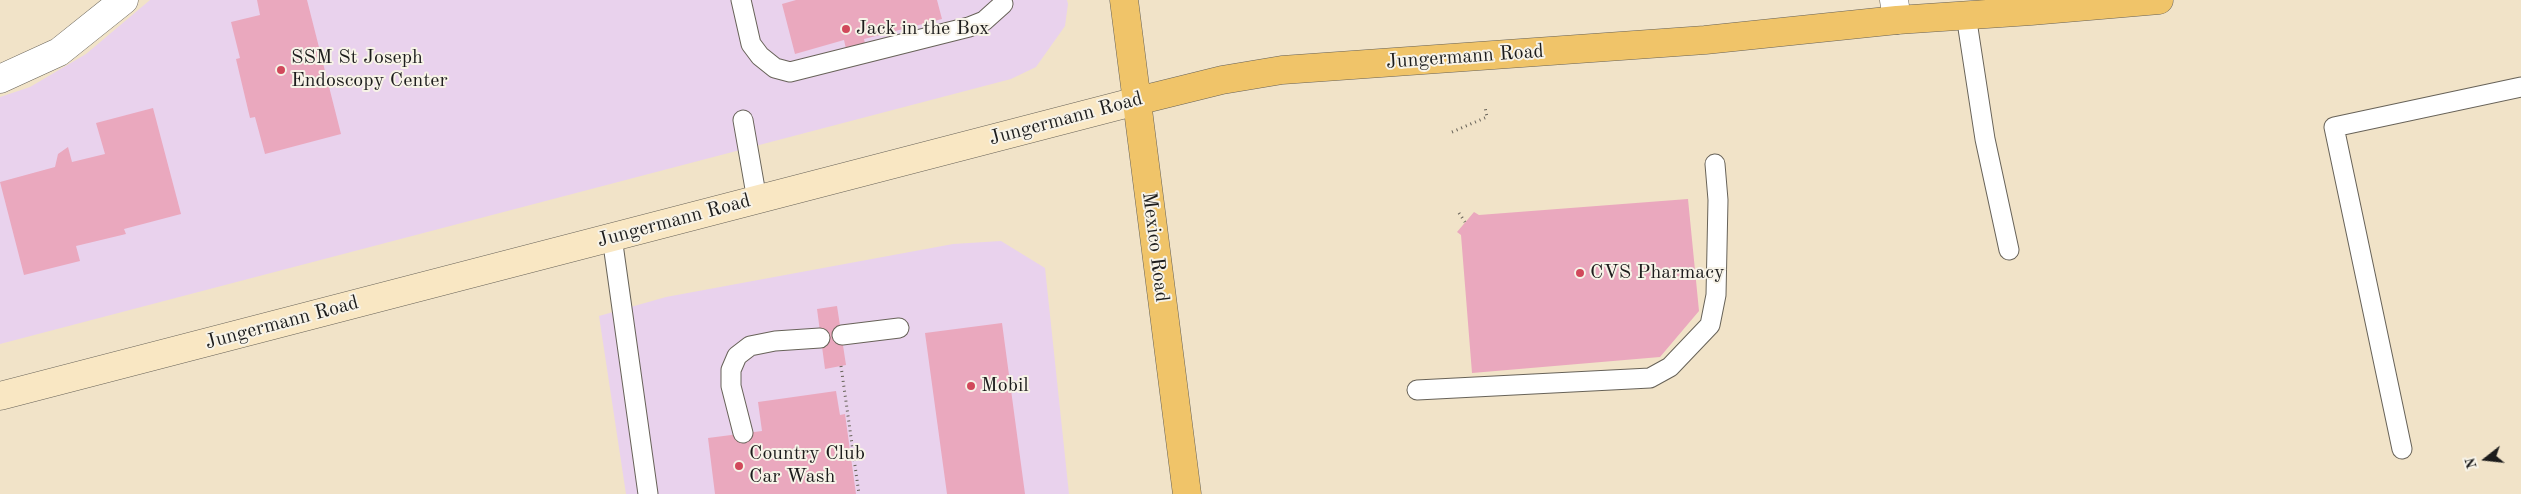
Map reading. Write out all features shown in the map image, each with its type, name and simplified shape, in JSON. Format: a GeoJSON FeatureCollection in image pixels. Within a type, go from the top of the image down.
{"type":"FeatureCollection","features":[{"type":"Feature","properties":{"kind":"main road","name":"Mexico Road"},"geometry":{"type":"LineString","coordinates":[[1124,0],[1187,494]]}},
{"type":"Feature","properties":{"kind":"main road","name":"Jungermann Road"},"geometry":{"type":"LineString","coordinates":[[1136,101],[1222,80],[1282,70],[1705,40],[1895,10],[1966,16],[2159,0]]}},
{"type":"Feature","properties":{"kind":"street"},"geometry":{"type":"LineString","coordinates":[[0,79],[58,52],[124,0]]}},
{"type":"Feature","properties":{"kind":"street","name":"Jungermann Road"},"geometry":{"type":"LineString","coordinates":[[0,396],[1136,101]]}},
{"type":"Feature","properties":{"kind":"lane"},"geometry":{"type":"LineString","coordinates":[[741,0],[751,44],[760,56],[775,68],[790,72],[969,27],[984,21],[1003,4]]}},
{"type":"Feature","properties":{"kind":"lane"},"geometry":{"type":"LineString","coordinates":[[1966,16],[1985,139],[2009,250]]}},
{"type":"Feature","properties":{"kind":"lane"},"geometry":{"type":"LineString","coordinates":[[2402,449],[2334,127],[2521,87]]}},
{"type":"Feature","properties":{"kind":"lane"},"geometry":{"type":"LineString","coordinates":[[743,120],[757,200]]}},
{"type":"Feature","properties":{"kind":"lane"},"geometry":{"type":"LineString","coordinates":[[1417,390],[1650,378],[1670,367],[1710,325],[1716,295],[1718,200],[1715,164]]}},
{"type":"Feature","properties":{"kind":"lane"},"geometry":{"type":"LineString","coordinates":[[612,237],[648,494]]}},
{"type":"Feature","properties":{"kind":"lane"},"geometry":{"type":"LineString","coordinates":[[842,335],[899,328]]}},
{"type":"Feature","properties":{"kind":"lane"},"geometry":{"type":"LineString","coordinates":[[743,433],[731,386],[731,370],[737,356],[750,346],[775,341],[820,338]]}},
{"type":"Feature","properties":{"kind":"path"},"geometry":{"type":"LineString","coordinates":[[1452,132],[1487,117],[1485,108]]}},
{"type":"Feature","properties":{"kind":"path"},"geometry":{"type":"LineString","coordinates":[[1459,213],[1465,222]]}},
{"type":"Feature","properties":{"kind":"path"},"geometry":{"type":"LineString","coordinates":[[841,366],[859,494]]}},
{"type":"Feature","properties":{"kind":"shaded area"},"geometry":{"type":"Polygon","coordinates":[[[150,0],[1067,0],[1068,4],[1065,26],[1036,67],[1011,79],[0,344],[0,97],[30,87],[86,54],[150,0]]]}},
{"type":"Feature","properties":{"kind":"shaded area"},"geometry":{"type":"Polygon","coordinates":[[[1001,241],[1045,268],[1069,494],[626,494],[599,316],[666,297],[953,244],[1001,241]]]}},
{"type":"Feature","properties":{"kind":"building","name":"SSM St Joseph Endoscopy Center"},"geometry":{"type":"Polygon","coordinates":[[[257,0],[307,0],[341,134],[265,154],[255,117],[250,118],[236,59],[240,58],[231,22],[260,15],[257,0]]]}},
{"type":"Feature","properties":{"kind":"building","name":"Jack in the Box"},"geometry":{"type":"Polygon","coordinates":[[[796,0],[937,0],[942,19],[864,39],[866,48],[847,53],[844,40],[795,54],[782,4],[796,0]]]}},
{"type":"Feature","properties":{"kind":"building"},"geometry":{"type":"Polygon","coordinates":[[[153,108],[181,214],[124,229],[126,234],[76,246],[80,261],[24,275],[0,182],[55,167],[58,154],[68,147],[72,162],[105,154],[96,123],[153,108]]]}},
{"type":"Feature","properties":{"kind":"building","name":"CVS Pharmacy"},"geometry":{"type":"Polygon","coordinates":[[[1688,199],[1699,311],[1660,357],[1472,373],[1461,235],[1457,232],[1474,212],[1479,215],[1688,199]]]}},
{"type":"Feature","properties":{"kind":"building"},"geometry":{"type":"Polygon","coordinates":[[[837,306],[846,365],[825,369],[817,309],[837,306]]]}},
{"type":"Feature","properties":{"kind":"building","name":"Mobil"},"geometry":{"type":"Polygon","coordinates":[[[1002,323],[1025,494],[947,494],[925,333],[1002,323]]]}},
{"type":"Feature","properties":{"kind":"building"},"geometry":{"type":"Polygon","coordinates":[[[836,391],[840,415],[845,414],[856,494],[715,494],[708,438],[762,431],[758,402],[836,391]]]}},
{"type":"Feature","properties":{"kind":"place","name":"Jack in the Box"},"geometry":{"type":"Point","coordinates":[846,29]}},
{"type":"Feature","properties":{"kind":"place","name":"SSM St Joseph Endoscopy Center"},"geometry":{"type":"Point","coordinates":[281,70]}},
{"type":"Feature","properties":{"kind":"place","name":"CVS Pharmacy"},"geometry":{"type":"Point","coordinates":[1580,273]}},
{"type":"Feature","properties":{"kind":"place","name":"Mobil"},"geometry":{"type":"Point","coordinates":[971,386]}},
{"type":"Feature","properties":{"kind":"place","name":"Country Club Car Wash"},"geometry":{"type":"Point","coordinates":[739,466]}}]}
